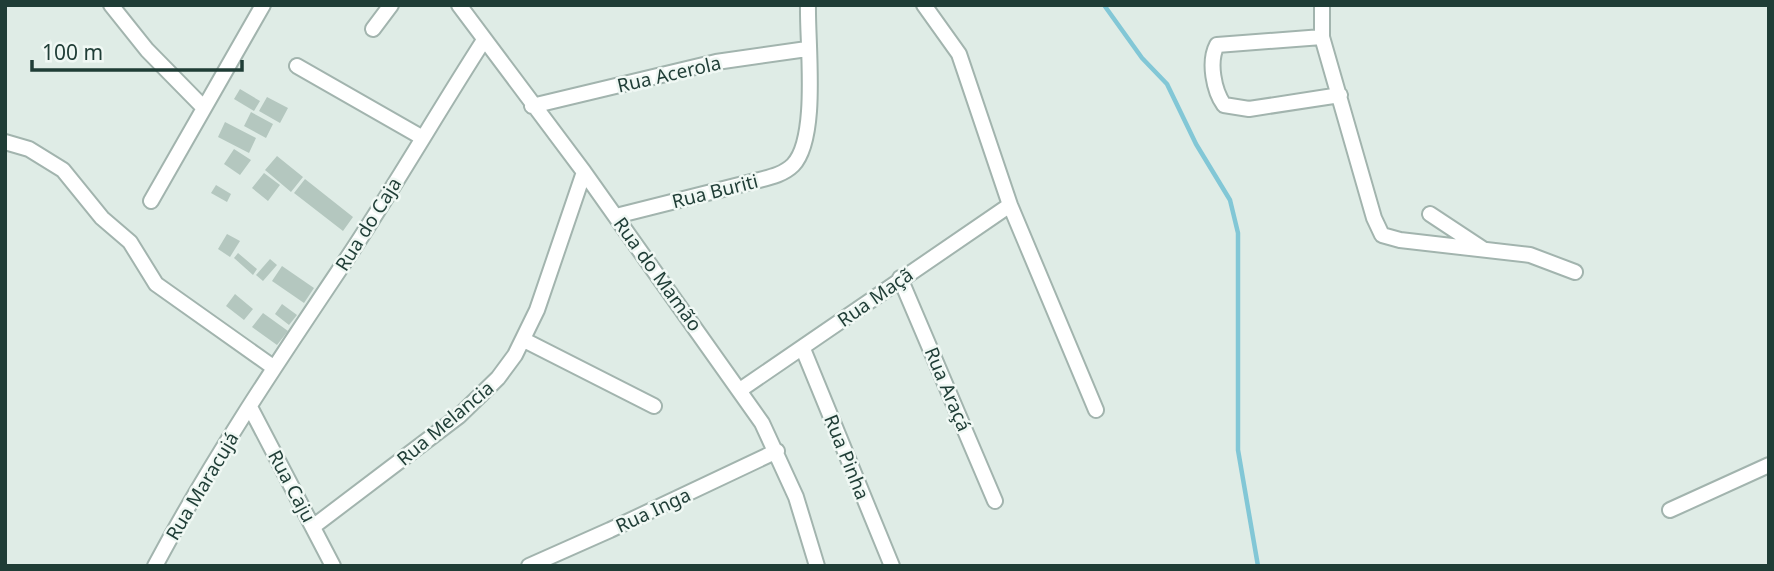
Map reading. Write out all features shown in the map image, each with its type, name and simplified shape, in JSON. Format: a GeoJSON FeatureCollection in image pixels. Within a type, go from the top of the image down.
{"type":"FeatureCollection","features":[{"type":"Feature","properties":{"kind":"street"},"geometry":{"type":"LineString","coordinates":[[111,5],[147,50],[204,108]]}},
{"type":"Feature","properties":{"kind":"street"},"geometry":{"type":"LineString","coordinates":[[151,201],[262,5]]}},
{"type":"Feature","properties":{"kind":"street"},"geometry":{"type":"LineString","coordinates":[[373,29],[391,5]]}},
{"type":"Feature","properties":{"kind":"street","name":"Rua do Mamão"},"geometry":{"type":"LineString","coordinates":[[459,5],[616,216],[762,423],[796,497],[817,566]]}},
{"type":"Feature","properties":{"kind":"street"},"geometry":{"type":"LineString","coordinates":[[807,49],[808,5]]}},
{"type":"Feature","properties":{"kind":"street"},"geometry":{"type":"LineString","coordinates":[[924,5],[959,54],[1010,205],[1096,410]]}},
{"type":"Feature","properties":{"kind":"street"},"geometry":{"type":"LineString","coordinates":[[1322,5],[1322,37],[1374,218],[1382,235],[1400,240],[1530,255],[1575,272]]}},
{"type":"Feature","properties":{"kind":"street"},"geometry":{"type":"LineString","coordinates":[[1322,37],[1217,45],[1213,64],[1216,94],[1224,106],[1249,109],[1340,95]]}},
{"type":"Feature","properties":{"kind":"street","name":"Rua do Caja"},"geometry":{"type":"LineString","coordinates":[[250,407],[273,367],[347,259],[484,40]]}},
{"type":"Feature","properties":{"kind":"street","name":"Rua Acerola"},"geometry":{"type":"LineString","coordinates":[[533,106],[716,62],[807,49]]}},
{"type":"Feature","properties":{"kind":"street","name":"Rua Buriti"},"geometry":{"type":"LineString","coordinates":[[616,216],[780,174],[791,168],[803,149],[808,130],[810,99],[807,49]]}},
{"type":"Feature","properties":{"kind":"street"},"geometry":{"type":"LineString","coordinates":[[297,66],[422,138]]}},
{"type":"Feature","properties":{"kind":"street"},"geometry":{"type":"LineString","coordinates":[[5,142],[29,149],[63,170],[102,218],[130,242],[156,284],[273,367]]}},
{"type":"Feature","properties":{"kind":"street","name":"Rua Melancia"},"geometry":{"type":"LineString","coordinates":[[314,526],[459,416],[498,378],[524,340],[537,310],[584,172]]}},
{"type":"Feature","properties":{"kind":"street","name":"Rua Maçã"},"geometry":{"type":"LineString","coordinates":[[740,390],[1010,205]]}},
{"type":"Feature","properties":{"kind":"street"},"geometry":{"type":"LineString","coordinates":[[1430,214],[1461,232],[1484,250]]}},
{"type":"Feature","properties":{"kind":"street","name":"Rua Araçá"},"geometry":{"type":"LineString","coordinates":[[900,278],[995,501]]}},
{"type":"Feature","properties":{"kind":"street"},"geometry":{"type":"LineString","coordinates":[[524,340],[654,405]]}},
{"type":"Feature","properties":{"kind":"street","name":"Rua Pinha"},"geometry":{"type":"LineString","coordinates":[[803,349],[892,566]]}},
{"type":"Feature","properties":{"kind":"street","name":"Rua Caju"},"geometry":{"type":"LineString","coordinates":[[250,407],[333,566]]}},
{"type":"Feature","properties":{"kind":"street","name":"Rua Maracujá"},"geometry":{"type":"LineString","coordinates":[[155,566],[192,497],[250,407]]}},
{"type":"Feature","properties":{"kind":"street","name":"Rua Inga"},"geometry":{"type":"LineString","coordinates":[[529,566],[776,451]]}},
{"type":"Feature","properties":{"kind":"street"},"geometry":{"type":"LineString","coordinates":[[1670,510],[1769,465]]}},
{"type":"Feature","properties":{"kind":"building"},"geometry":{"type":"Polygon","coordinates":[[[240,89],[260,101],[254,111],[234,99],[240,89]]]}},
{"type":"Feature","properties":{"kind":"building"},"geometry":{"type":"Polygon","coordinates":[[[267,97],[288,108],[280,123],[259,111],[267,97]]]}},
{"type":"Feature","properties":{"kind":"building"},"geometry":{"type":"Polygon","coordinates":[[[251,112],[273,124],[266,138],[244,126],[251,112]]]}},
{"type":"Feature","properties":{"kind":"building"},"geometry":{"type":"Polygon","coordinates":[[[225,122],[256,138],[249,153],[218,137],[225,122]]]}},
{"type":"Feature","properties":{"kind":"building"},"geometry":{"type":"Polygon","coordinates":[[[234,149],[251,160],[240,175],[224,164],[234,149]]]}},
{"type":"Feature","properties":{"kind":"building"},"geometry":{"type":"Polygon","coordinates":[[[277,156],[303,177],[291,192],[265,170],[277,156]]]}},
{"type":"Feature","properties":{"kind":"building"},"geometry":{"type":"Polygon","coordinates":[[[264,173],[280,185],[268,201],[252,188],[264,173]]]}},
{"type":"Feature","properties":{"kind":"building"},"geometry":{"type":"Polygon","coordinates":[[[305,179],[353,217],[343,231],[294,193],[305,179]]]}},
{"type":"Feature","properties":{"kind":"building"},"geometry":{"type":"Polygon","coordinates":[[[216,185],[231,194],[227,202],[211,193],[216,185]]]}},
{"type":"Feature","properties":{"kind":"building"},"geometry":{"type":"Polygon","coordinates":[[[227,234],[240,241],[230,257],[218,249],[227,234]]]}},
{"type":"Feature","properties":{"kind":"building"},"geometry":{"type":"Polygon","coordinates":[[[238,253],[257,269],[253,275],[234,258],[238,253]]]}},
{"type":"Feature","properties":{"kind":"building"},"geometry":{"type":"Polygon","coordinates":[[[270,259],[277,265],[263,281],[256,275],[270,259]]]}},
{"type":"Feature","properties":{"kind":"building"},"geometry":{"type":"Polygon","coordinates":[[[282,266],[314,288],[304,303],[272,281],[282,266]]]}},
{"type":"Feature","properties":{"kind":"building"},"geometry":{"type":"Polygon","coordinates":[[[235,294],[253,309],[244,320],[226,306],[235,294]]]}},
{"type":"Feature","properties":{"kind":"building"},"geometry":{"type":"Polygon","coordinates":[[[282,304],[297,315],[289,325],[275,314],[282,304]]]}},
{"type":"Feature","properties":{"kind":"building"},"geometry":{"type":"Polygon","coordinates":[[[263,313],[288,331],[277,345],[252,327],[263,313]]]}},
{"type":"Feature","properties":{"kind":"waterway"},"geometry":{"type":"LineString","coordinates":[[1104,5],[1142,58],[1167,84],[1196,144],[1230,200],[1238,233],[1238,450],[1258,566]]}}]}
